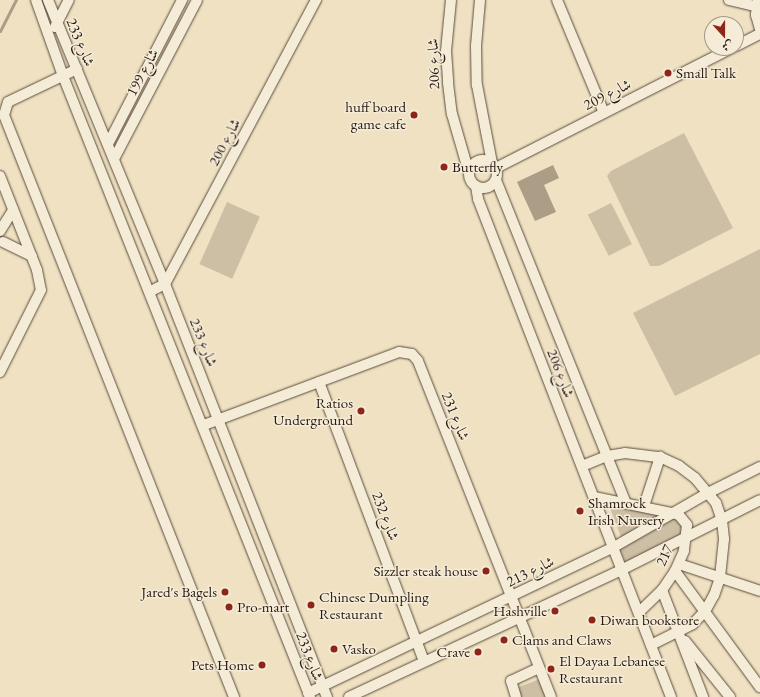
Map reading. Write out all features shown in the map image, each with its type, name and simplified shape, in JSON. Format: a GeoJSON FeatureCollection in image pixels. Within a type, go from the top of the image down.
{"type":"FeatureCollection","features":[{"type":"Feature","properties":{"kind":"street","name":"شارع 233"},"geometry":{"type":"LineString","coordinates":[[36,0],[63,76],[151,291],[309,695]]}},
{"type":"Feature","properties":{"kind":"street","name":"شارع 233"},"geometry":{"type":"LineString","coordinates":[[48,0],[165,284],[327,697]]}},
{"type":"Feature","properties":{"kind":"street"},"geometry":{"type":"LineString","coordinates":[[47,32],[57,23],[69,0]]}},
{"type":"Feature","properties":{"kind":"street","name":"شارع 199"},"geometry":{"type":"LineString","coordinates":[[108,144],[182,0]]}},
{"type":"Feature","properties":{"kind":"street","name":"شارع 199"},"geometry":{"type":"LineString","coordinates":[[114,159],[197,0]]}},
{"type":"Feature","properties":{"kind":"street","name":"شارع 200"},"geometry":{"type":"LineString","coordinates":[[165,284],[316,0]]}},
{"type":"Feature","properties":{"kind":"street","name":"شارع 206"},"geometry":{"type":"LineString","coordinates":[[451,0],[446,52],[448,83],[452,114],[469,173]]}},
{"type":"Feature","properties":{"kind":"street"},"geometry":{"type":"LineString","coordinates":[[480,0],[476,46],[477,85],[494,165],[496,180],[485,188],[476,186],[469,173],[478,161],[494,165]]}},
{"type":"Feature","properties":{"kind":"street"},"geometry":{"type":"LineString","coordinates":[[557,0],[604,113]]}},
{"type":"Feature","properties":{"kind":"street"},"geometry":{"type":"LineString","coordinates":[[729,0],[757,3],[760,29]]}},
{"type":"Feature","properties":{"kind":"street"},"geometry":{"type":"LineString","coordinates":[[744,42],[760,34]]}},
{"type":"Feature","properties":{"kind":"street","name":"شارع 209"},"geometry":{"type":"LineString","coordinates":[[494,165],[604,113],[716,56]]}},
{"type":"Feature","properties":{"kind":"street"},"geometry":{"type":"LineString","coordinates":[[77,69],[8,102],[4,115],[234,697]]}},
{"type":"Feature","properties":{"kind":"street"},"geometry":{"type":"LineString","coordinates":[[0,176],[32,256],[40,280],[41,290],[3,360],[0,372]]}},
{"type":"Feature","properties":{"kind":"street","name":"شارع 206"},"geometry":{"type":"LineString","coordinates":[[496,180],[626,503]]}},
{"type":"Feature","properties":{"kind":"street","name":"شارع 206"},"geometry":{"type":"LineString","coordinates":[[476,186],[478,200],[623,569],[671,697]]}},
{"type":"Feature","properties":{"kind":"street"},"geometry":{"type":"LineString","coordinates":[[13,210],[1,238],[32,256]]}},
{"type":"Feature","properties":{"kind":"street"},"geometry":{"type":"LineString","coordinates":[[151,291],[165,284]]}},
{"type":"Feature","properties":{"kind":"street","name":"شارع 231"},"geometry":{"type":"LineString","coordinates":[[204,426],[399,352],[408,352],[416,357],[551,697]]}},
{"type":"Feature","properties":{"kind":"street","name":"شارع 232"},"geometry":{"type":"LineString","coordinates":[[319,382],[424,661]]}},
{"type":"Feature","properties":{"kind":"street"},"geometry":{"type":"LineString","coordinates":[[582,466],[607,456],[625,453],[660,457],[679,466],[695,478],[716,503],[722,520],[724,546],[720,578],[705,611],[678,633],[651,645]]}},
{"type":"Feature","properties":{"kind":"street"},"geometry":{"type":"LineString","coordinates":[[644,506],[660,457]]}},
{"type":"Feature","properties":{"kind":"street","name":"شارع 213"},"geometry":{"type":"LineString","coordinates":[[309,695],[322,686],[614,547],[708,493],[760,467]]}},
{"type":"Feature","properties":{"kind":"street","name":"217"},"geometry":{"type":"LineString","coordinates":[[594,497],[644,506],[672,513],[684,520],[687,525],[687,538],[677,567],[662,590],[639,612]]}},
{"type":"Feature","properties":{"kind":"street"},"geometry":{"type":"LineString","coordinates":[[349,697],[623,569],[760,500]]}},
{"type":"Feature","properties":{"kind":"street"},"geometry":{"type":"LineString","coordinates":[[677,567],[720,578],[760,592]]}},
{"type":"Feature","properties":{"kind":"street"},"geometry":{"type":"LineString","coordinates":[[677,567],[705,611],[760,687]]}},
{"type":"Feature","properties":{"kind":"street"},"geometry":{"type":"LineString","coordinates":[[662,590],[703,697]]}},
{"type":"Feature","properties":{"kind":"street"},"geometry":{"type":"LineString","coordinates":[[678,633],[730,697]]}},
{"type":"Feature","properties":{"kind":"street"},"geometry":{"type":"LineString","coordinates":[[516,697],[511,681],[539,668]]}},
{"type":"Feature","properties":{"kind":"shaded area"},"geometry":{"type":"Polygon","coordinates":[[[684,133],[733,228],[659,266],[650,266],[607,176],[611,171],[684,133]]]}},
{"type":"Feature","properties":{"kind":"shaded area"},"geometry":{"type":"Polygon","coordinates":[[[553,165],[559,178],[544,185],[556,212],[535,221],[517,182],[553,165]]]}},
{"type":"Feature","properties":{"kind":"shaded area"},"geometry":{"type":"Polygon","coordinates":[[[227,202],[260,217],[232,279],[199,264],[227,202]]]}},
{"type":"Feature","properties":{"kind":"shaded area"},"geometry":{"type":"Polygon","coordinates":[[[611,203],[632,244],[609,256],[588,215],[611,203]]]}},
{"type":"Feature","properties":{"kind":"shaded area"},"geometry":{"type":"Polygon","coordinates":[[[760,249],[760,354],[675,396],[633,313],[760,249]]]}},
{"type":"Feature","properties":{"kind":"shaded area"},"geometry":{"type":"Polygon","coordinates":[[[612,506],[664,515],[621,537],[610,508],[612,506]]]}},
{"type":"Feature","properties":{"kind":"shaded area"},"geometry":{"type":"Polygon","coordinates":[[[674,517],[682,524],[684,537],[626,564],[619,548],[674,517]]]}},
{"type":"Feature","properties":{"kind":"shaded area"},"geometry":{"type":"Polygon","coordinates":[[[540,679],[547,697],[520,697],[516,688],[540,679]]]}},
{"type":"Feature","properties":{"kind":"waterway"},"geometry":{"type":"LineString","coordinates":[[0,31],[16,0]]}},
{"type":"Feature","properties":{"kind":"place","name":"Small Talk"},"geometry":{"type":"Point","coordinates":[668,73]}},
{"type":"Feature","properties":{"kind":"place","name":"huff board game cafe"},"geometry":{"type":"Point","coordinates":[414,115]}},
{"type":"Feature","properties":{"kind":"place","name":"Butterfly"},"geometry":{"type":"Point","coordinates":[444,167]}},
{"type":"Feature","properties":{"kind":"place","name":"Ratios Underground"},"geometry":{"type":"Point","coordinates":[361,411]}},
{"type":"Feature","properties":{"kind":"place","name":"Shamrock Irish Nursery"},"geometry":{"type":"Point","coordinates":[580,511]}},
{"type":"Feature","properties":{"kind":"place","name":"Sizzler steak house"},"geometry":{"type":"Point","coordinates":[486,571]}},
{"type":"Feature","properties":{"kind":"place","name":"Jared's Bagels"},"geometry":{"type":"Point","coordinates":[225,592]}},
{"type":"Feature","properties":{"kind":"place","name":"Chinese Dumpling Restaurant"},"geometry":{"type":"Point","coordinates":[311,605]}},
{"type":"Feature","properties":{"kind":"place","name":"Pro-mart"},"geometry":{"type":"Point","coordinates":[229,607]}},
{"type":"Feature","properties":{"kind":"place","name":"Hashville"},"geometry":{"type":"Point","coordinates":[555,611]}},
{"type":"Feature","properties":{"kind":"place","name":"Diwan bookstore"},"geometry":{"type":"Point","coordinates":[592,620]}},
{"type":"Feature","properties":{"kind":"place","name":"Clams and Claws"},"geometry":{"type":"Point","coordinates":[504,640]}},
{"type":"Feature","properties":{"kind":"place","name":"Vasko"},"geometry":{"type":"Point","coordinates":[334,649]}},
{"type":"Feature","properties":{"kind":"place","name":"Crave"},"geometry":{"type":"Point","coordinates":[478,652]}},
{"type":"Feature","properties":{"kind":"place","name":"Pets Home"},"geometry":{"type":"Point","coordinates":[262,665]}},
{"type":"Feature","properties":{"kind":"place","name":"El Dayaa Lebanese Restaurant"},"geometry":{"type":"Point","coordinates":[551,669]}}]}
